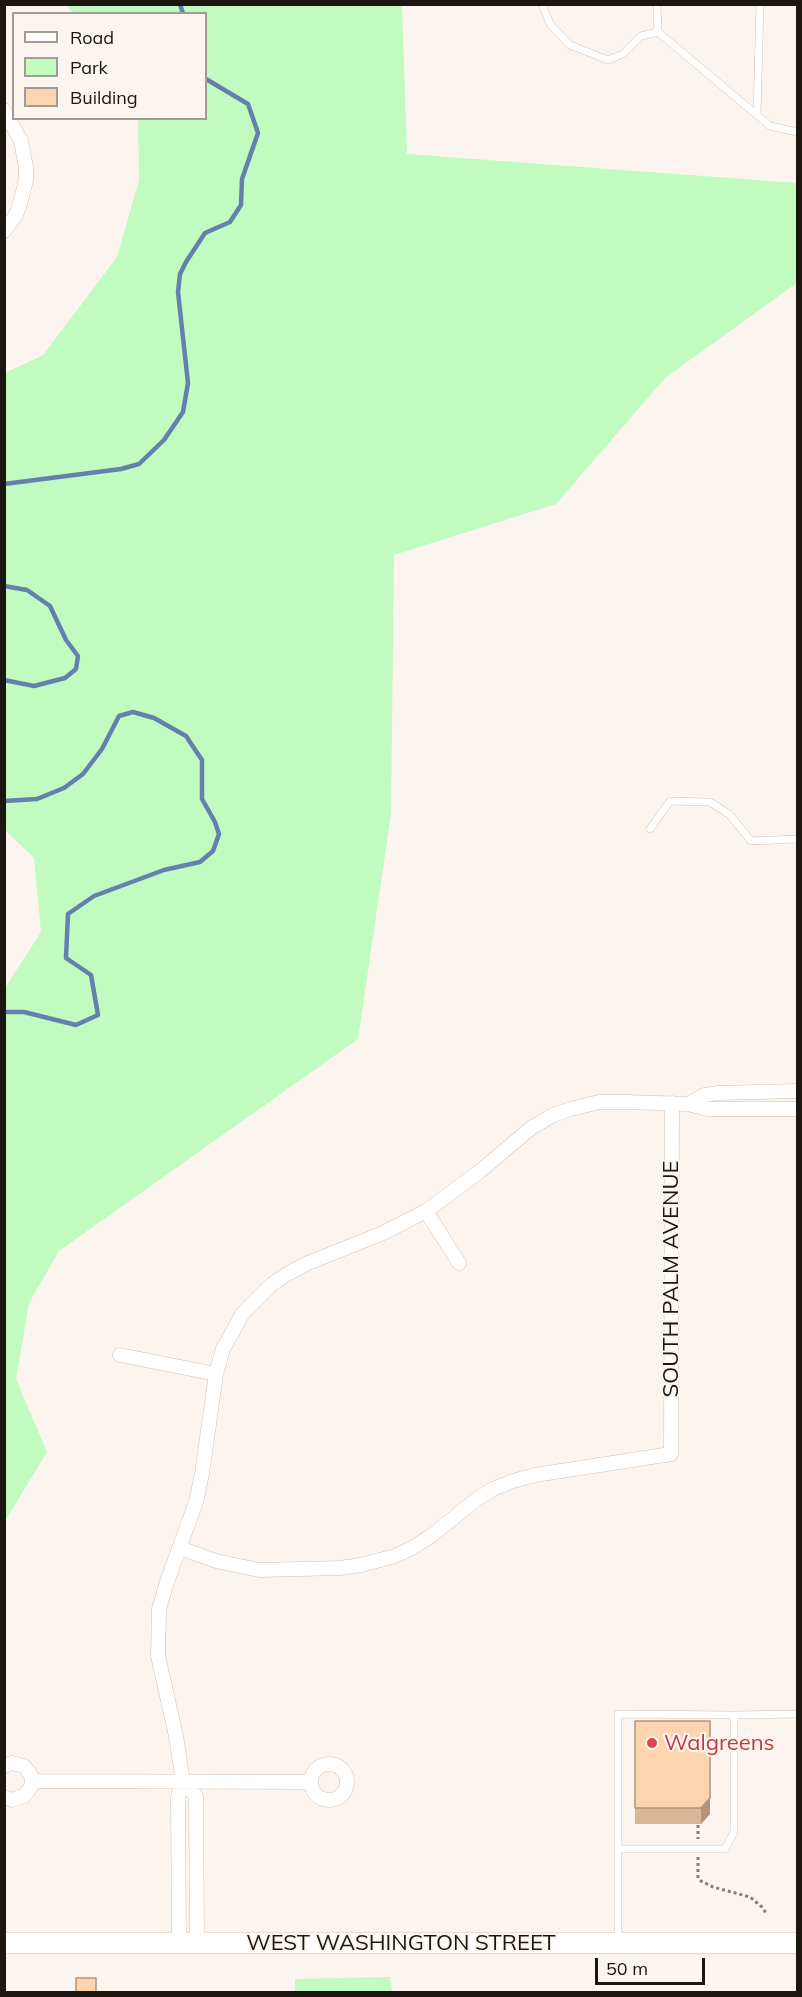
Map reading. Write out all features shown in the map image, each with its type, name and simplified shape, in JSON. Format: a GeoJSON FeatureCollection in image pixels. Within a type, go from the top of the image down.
{"type":"FeatureCollection","features":[{"type":"Feature","properties":{"kind":"main road","name":"WEST WASHINGTON STREET"},"geometry":{"type":"LineString","coordinates":[[4,1943],[798,1943]]}},
{"type":"Feature","properties":{"kind":"street"},"geometry":{"type":"LineString","coordinates":[[4,110],[21,141],[27,167],[20,204],[16,215],[4,231]]}},
{"type":"Feature","properties":{"kind":"street"},"geometry":{"type":"LineString","coordinates":[[688,1104],[705,1095],[728,1092],[798,1092]]}},
{"type":"Feature","properties":{"kind":"street"},"geometry":{"type":"LineString","coordinates":[[189,1944],[178,1797],[183,1782],[176,1736],[162,1680],[157,1648],[161,1603],[196,1502],[216,1374],[223,1349],[243,1313],[270,1285],[308,1263],[383,1233],[426,1211],[479,1172],[531,1128],[553,1115],[599,1102],[688,1104],[707,1109],[798,1109]]}},
{"type":"Feature","properties":{"kind":"street","name":"SOUTH PALM AVENUE"},"geometry":{"type":"LineString","coordinates":[[180,1548],[216,1561],[260,1570],[340,1568],[361,1565],[395,1556],[414,1547],[477,1499],[513,1481],[535,1475],[671,1454],[672,1103]]}},
{"type":"Feature","properties":{"kind":"street"},"geometry":{"type":"LineString","coordinates":[[426,1211],[459,1263]]}},
{"type":"Feature","properties":{"kind":"street"},"geometry":{"type":"LineString","coordinates":[[120,1355],[216,1374]]}},
{"type":"Feature","properties":{"kind":"street"},"geometry":{"type":"LineString","coordinates":[[4,1766],[12,1763],[24,1766],[31,1775],[32,1781],[24,1796],[12,1800],[4,1797]]}},
{"type":"Feature","properties":{"kind":"street"},"geometry":{"type":"LineString","coordinates":[[32,1781],[311,1782]]}},
{"type":"Feature","properties":{"kind":"lane"},"geometry":{"type":"LineString","coordinates":[[542,4],[550,24],[570,45],[608,60],[623,54],[641,36],[658,32]]}},
{"type":"Feature","properties":{"kind":"lane"},"geometry":{"type":"LineString","coordinates":[[757,115],[759,4]]}},
{"type":"Feature","properties":{"kind":"lane"},"geometry":{"type":"LineString","coordinates":[[657,6],[658,32],[770,126],[798,132]]}},
{"type":"Feature","properties":{"kind":"lane"},"geometry":{"type":"LineString","coordinates":[[650,829],[670,801],[710,802],[729,814],[751,841],[798,839]]}},
{"type":"Feature","properties":{"kind":"lane"},"geometry":{"type":"LineString","coordinates":[[618,1943],[618,1714],[798,1714]]}},
{"type":"Feature","properties":{"kind":"lane"},"geometry":{"type":"LineString","coordinates":[[618,1849],[725,1849],[734,1832],[734,1715]]}},
{"type":"Feature","properties":{"kind":"path"},"geometry":{"type":"LineString","coordinates":[[698,1825],[698,1878],[713,1887],[750,1897],[762,1906],[766,1913]]}},
{"type":"Feature","properties":{"kind":"green space"},"geometry":{"type":"Polygon","coordinates":[[[67,5],[402,5],[407,154],[797,183],[798,282],[665,378],[556,504],[394,555],[391,814],[358,1039],[59,1251],[29,1303],[16,1379],[47,1452],[5,1521],[5,988],[41,932],[34,858],[5,830],[5,373],[43,355],[117,257],[139,180],[138,120],[207,120],[207,12],[72,12],[67,5]]]}},
{"type":"Feature","properties":{"kind":"green space"},"geometry":{"type":"Polygon","coordinates":[[[390,1977],[392,1992],[295,1992],[295,1979],[390,1977]]]}},
{"type":"Feature","properties":{"kind":"building","name":"Walgreens"},"geometry":{"type":"Polygon","coordinates":[[[635,1721],[710,1721],[710,1798],[701,1808],[635,1808],[635,1721]]]}},
{"type":"Feature","properties":{"kind":"building"},"geometry":{"type":"Polygon","coordinates":[[[76,1978],[96,1978],[96,1992],[76,1992],[76,1978]]]}},
{"type":"Feature","properties":{"kind":"waterway"},"geometry":{"type":"LineString","coordinates":[[180,4],[182,12]]}},
{"type":"Feature","properties":{"kind":"waterway"},"geometry":{"type":"LineString","coordinates":[[4,484],[121,469],[139,464],[164,440],[183,412],[188,383],[178,292],[180,274],[205,233],[230,222],[241,205],[242,179],[258,133],[248,104],[207,80]]}},
{"type":"Feature","properties":{"kind":"waterway"},"geometry":{"type":"LineString","coordinates":[[4,586],[27,590],[50,606],[66,640],[78,656],[76,669],[65,678],[34,686],[4,680]]}},
{"type":"Feature","properties":{"kind":"waterway"},"geometry":{"type":"LineString","coordinates":[[4,801],[37,799],[64,788],[83,774],[102,749],[119,716],[133,712],[154,718],[186,736],[202,760],[202,799],[219,834],[213,851],[200,862],[164,870],[94,896],[68,914],[66,958],[91,975],[98,1015],[76,1025],[24,1012],[4,1012]]}},
{"type":"Feature","properties":{"kind":"place","name":"Walgreens"},"geometry":{"type":"Point","coordinates":[652,1743]}}]}
